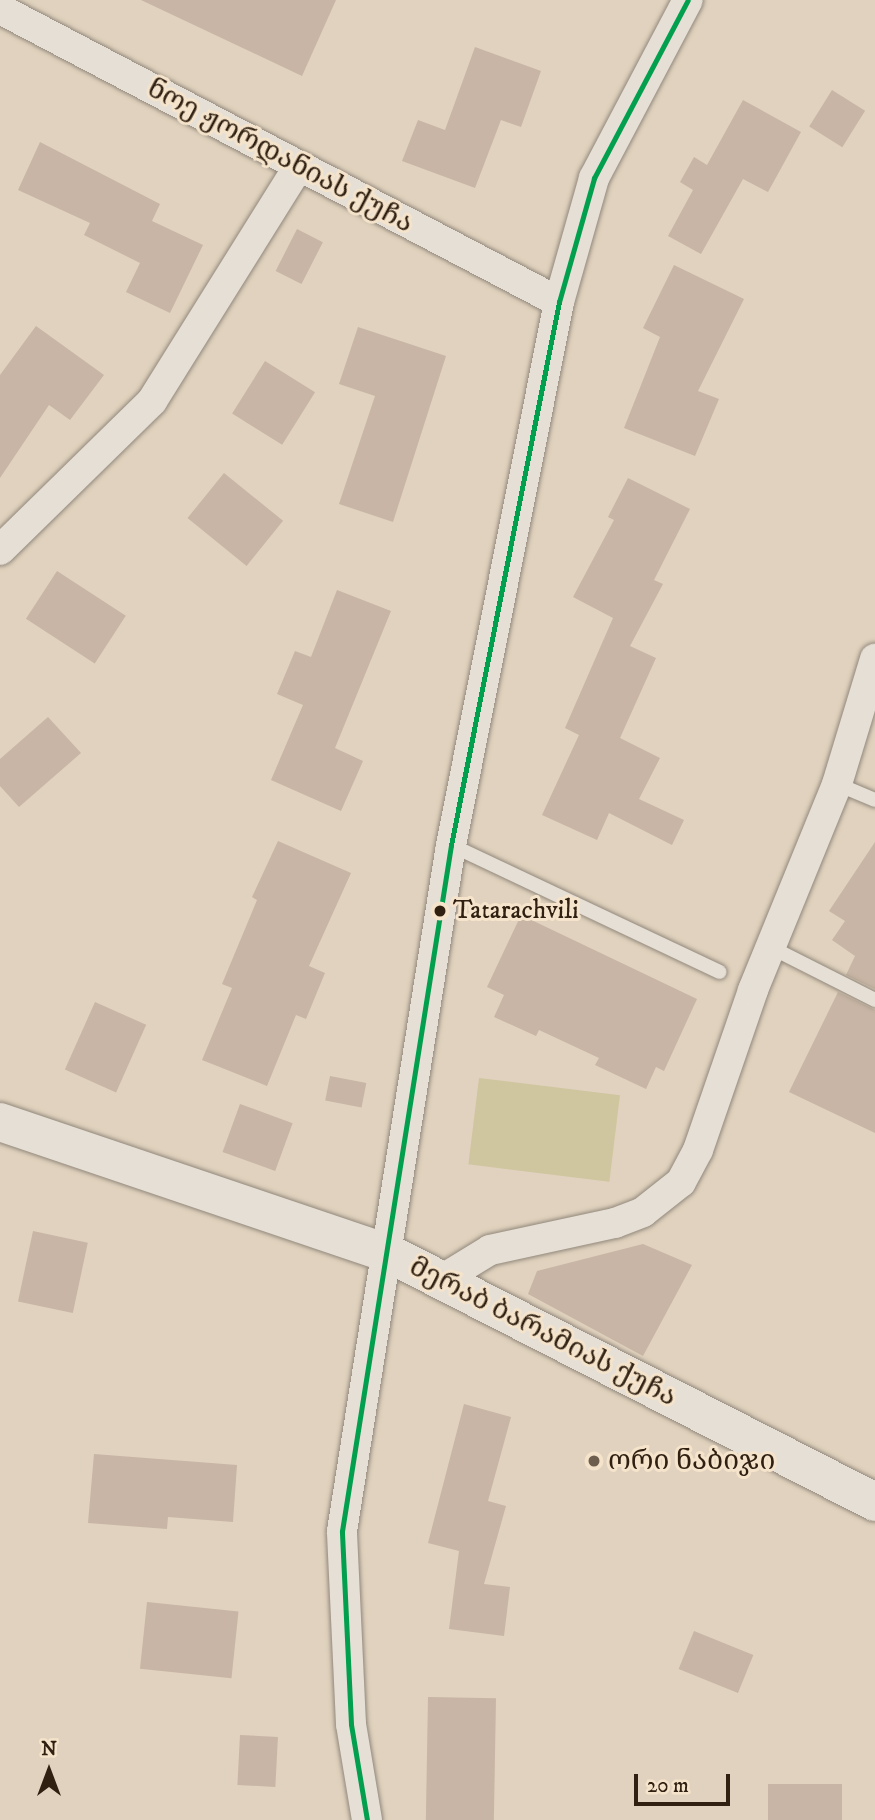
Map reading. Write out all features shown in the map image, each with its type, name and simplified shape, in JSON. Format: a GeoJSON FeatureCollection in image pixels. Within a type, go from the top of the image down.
{"type":"FeatureCollection","features":[{"type":"Feature","properties":{"kind":"main road","name":"მერაბ ბარამიას ქუჩა"},"geometry":{"type":"LineString","coordinates":[[0,1122],[441,1280],[875,1502]]}},
{"type":"Feature","properties":{"kind":"street"},"geometry":{"type":"LineString","coordinates":[[366,1820],[351,1724],[342,1531],[451,845],[559,302],[594,178],[688,0]]}},
{"type":"Feature","properties":{"kind":"street","name":"ნოე ჟორდანიას ქუჩა"},"geometry":{"type":"LineString","coordinates":[[0,9],[559,302]]}},
{"type":"Feature","properties":{"kind":"street"},"geometry":{"type":"LineString","coordinates":[[0,550],[152,401],[299,166]]}},
{"type":"Feature","properties":{"kind":"street"},"geometry":{"type":"LineString","coordinates":[[441,1280],[489,1250],[634,1216],[662,1200],[681,1182],[698,1150],[770,947],[837,784],[875,659]]}},
{"type":"Feature","properties":{"kind":"lane"},"geometry":{"type":"LineString","coordinates":[[837,784],[875,800]]}},
{"type":"Feature","properties":{"kind":"lane"},"geometry":{"type":"LineString","coordinates":[[451,845],[720,972]]}},
{"type":"Feature","properties":{"kind":"lane"},"geometry":{"type":"LineString","coordinates":[[770,947],[875,1000]]}},
{"type":"Feature","properties":{"kind":"shaded area"},"geometry":{"type":"Polygon","coordinates":[[[479,1078],[620,1095],[609,1182],[468,1164],[479,1078]]]}},
{"type":"Feature","properties":{"kind":"building"},"geometry":{"type":"Polygon","coordinates":[[[141,0],[336,0],[302,76],[141,0]]]}},
{"type":"Feature","properties":{"kind":"building"},"geometry":{"type":"Polygon","coordinates":[[[475,47],[541,71],[521,127],[501,120],[475,188],[402,161],[418,120],[445,130],[475,47]]]}},
{"type":"Feature","properties":{"kind":"building"},"geometry":{"type":"Polygon","coordinates":[[[832,90],[865,111],[842,147],[809,126],[832,90]]]}},
{"type":"Feature","properties":{"kind":"building"},"geometry":{"type":"Polygon","coordinates":[[[743,100],[801,132],[768,192],[743,179],[701,254],[668,236],[693,190],[680,182],[694,157],[707,165],[743,100]]]}},
{"type":"Feature","properties":{"kind":"building"},"geometry":{"type":"Polygon","coordinates":[[[40,142],[160,204],[152,221],[203,245],[170,313],[126,292],[140,263],[84,235],[90,223],[18,190],[40,142]]]}},
{"type":"Feature","properties":{"kind":"building"},"geometry":{"type":"Polygon","coordinates":[[[297,229],[323,242],[302,284],[276,271],[297,229]]]}},
{"type":"Feature","properties":{"kind":"building"},"geometry":{"type":"Polygon","coordinates":[[[674,265],[744,299],[698,391],[719,399],[695,456],[624,428],[660,337],[643,328],[674,265]]]}},
{"type":"Feature","properties":{"kind":"building"},"geometry":{"type":"Polygon","coordinates":[[[36,326],[104,375],[70,420],[49,405],[0,478],[0,375],[36,326]]]}},
{"type":"Feature","properties":{"kind":"building"},"geometry":{"type":"Polygon","coordinates":[[[358,327],[446,356],[393,522],[339,504],[375,396],[339,384],[358,327]]]}},
{"type":"Feature","properties":{"kind":"building"},"geometry":{"type":"Polygon","coordinates":[[[265,361],[315,392],[282,445],[232,414],[265,361]]]}},
{"type":"Feature","properties":{"kind":"building"},"geometry":{"type":"Polygon","coordinates":[[[224,473],[283,521],[247,566],[187,518],[224,473]]]}},
{"type":"Feature","properties":{"kind":"building"},"geometry":{"type":"Polygon","coordinates":[[[628,478],[690,509],[654,580],[663,584],[630,646],[656,658],[620,738],[660,758],[639,799],[684,820],[672,845],[609,813],[597,840],[542,815],[579,735],[565,728],[613,618],[573,597],[614,520],[608,517],[628,478]]]}},
{"type":"Feature","properties":{"kind":"building"},"geometry":{"type":"Polygon","coordinates":[[[57,571],[126,616],[95,663],[26,619],[57,571]]]}},
{"type":"Feature","properties":{"kind":"building"},"geometry":{"type":"Polygon","coordinates":[[[337,590],[391,611],[335,748],[363,761],[341,811],[271,780],[303,705],[277,694],[295,651],[311,657],[337,590]]]}},
{"type":"Feature","properties":{"kind":"building"},"geometry":{"type":"Polygon","coordinates":[[[48,717],[81,753],[19,807],[0,786],[0,759],[48,717]]]}},
{"type":"Feature","properties":{"kind":"building"},"geometry":{"type":"Polygon","coordinates":[[[278,841],[351,873],[309,966],[325,973],[306,1019],[296,1015],[267,1086],[202,1060],[232,988],[222,984],[257,900],[252,897],[278,841]]]}},
{"type":"Feature","properties":{"kind":"building"},"geometry":{"type":"Polygon","coordinates":[[[875,842],[875,989],[846,975],[855,956],[832,940],[845,921],[829,911],[875,842]]]}},
{"type":"Feature","properties":{"kind":"building"},"geometry":{"type":"Polygon","coordinates":[[[521,915],[697,999],[664,1071],[656,1067],[646,1089],[595,1065],[599,1058],[539,1030],[536,1036],[494,1017],[504,995],[487,987],[521,915]]]}},
{"type":"Feature","properties":{"kind":"building"},"geometry":{"type":"Polygon","coordinates":[[[838,992],[875,1010],[875,1133],[789,1092],[838,992]]]}},
{"type":"Feature","properties":{"kind":"building"},"geometry":{"type":"Polygon","coordinates":[[[95,1002],[146,1025],[116,1092],[65,1070],[95,1002]]]}},
{"type":"Feature","properties":{"kind":"building"},"geometry":{"type":"Polygon","coordinates":[[[330,1076],[366,1083],[362,1108],[325,1101],[330,1076]]]}},
{"type":"Feature","properties":{"kind":"building"},"geometry":{"type":"Polygon","coordinates":[[[240,1104],[293,1123],[275,1171],[223,1152],[240,1104]]]}},
{"type":"Feature","properties":{"kind":"building"},"geometry":{"type":"Polygon","coordinates":[[[33,1231],[88,1243],[73,1313],[18,1301],[33,1231]]]}},
{"type":"Feature","properties":{"kind":"building"},"geometry":{"type":"Polygon","coordinates":[[[643,1244],[692,1265],[643,1356],[528,1294],[537,1271],[643,1244]]]}},
{"type":"Feature","properties":{"kind":"building"},"geometry":{"type":"Polygon","coordinates":[[[464,1404],[511,1417],[488,1501],[506,1506],[484,1584],[510,1587],[504,1636],[449,1629],[459,1551],[428,1543],[464,1404]]]}},
{"type":"Feature","properties":{"kind":"building"},"geometry":{"type":"Polygon","coordinates":[[[94,1454],[237,1465],[233,1522],[168,1517],[167,1529],[88,1523],[94,1454]]]}},
{"type":"Feature","properties":{"kind":"building"},"geometry":{"type":"Polygon","coordinates":[[[147,1602],[238,1612],[231,1678],[140,1669],[147,1602]]]}},
{"type":"Feature","properties":{"kind":"building"},"geometry":{"type":"Polygon","coordinates":[[[694,1631],[753,1655],[738,1693],[679,1669],[694,1631]]]}},
{"type":"Feature","properties":{"kind":"building"},"geometry":{"type":"Polygon","coordinates":[[[428,1697],[496,1698],[494,1820],[426,1820],[428,1697]]]}},
{"type":"Feature","properties":{"kind":"building"},"geometry":{"type":"Polygon","coordinates":[[[240,1735],[278,1737],[275,1787],[237,1785],[240,1735]]]}},
{"type":"Feature","properties":{"kind":"building"},"geometry":{"type":"Polygon","coordinates":[[[768,1784],[842,1784],[842,1820],[768,1820],[768,1784]]]}},
{"type":"Feature","properties":{"kind":"transit line"},"geometry":{"type":"LineString","coordinates":[[367,1820],[351,1724],[342,1531],[451,845],[559,302],[594,178],[688,0]]}},
{"type":"Feature","properties":{"kind":"place","name":"Tatarachvili"},"geometry":{"type":"Point","coordinates":[440,911]}},
{"type":"Feature","properties":{"kind":"place","name":"ორი ნაბიჯი"},"geometry":{"type":"Point","coordinates":[594,1461]}}]}
